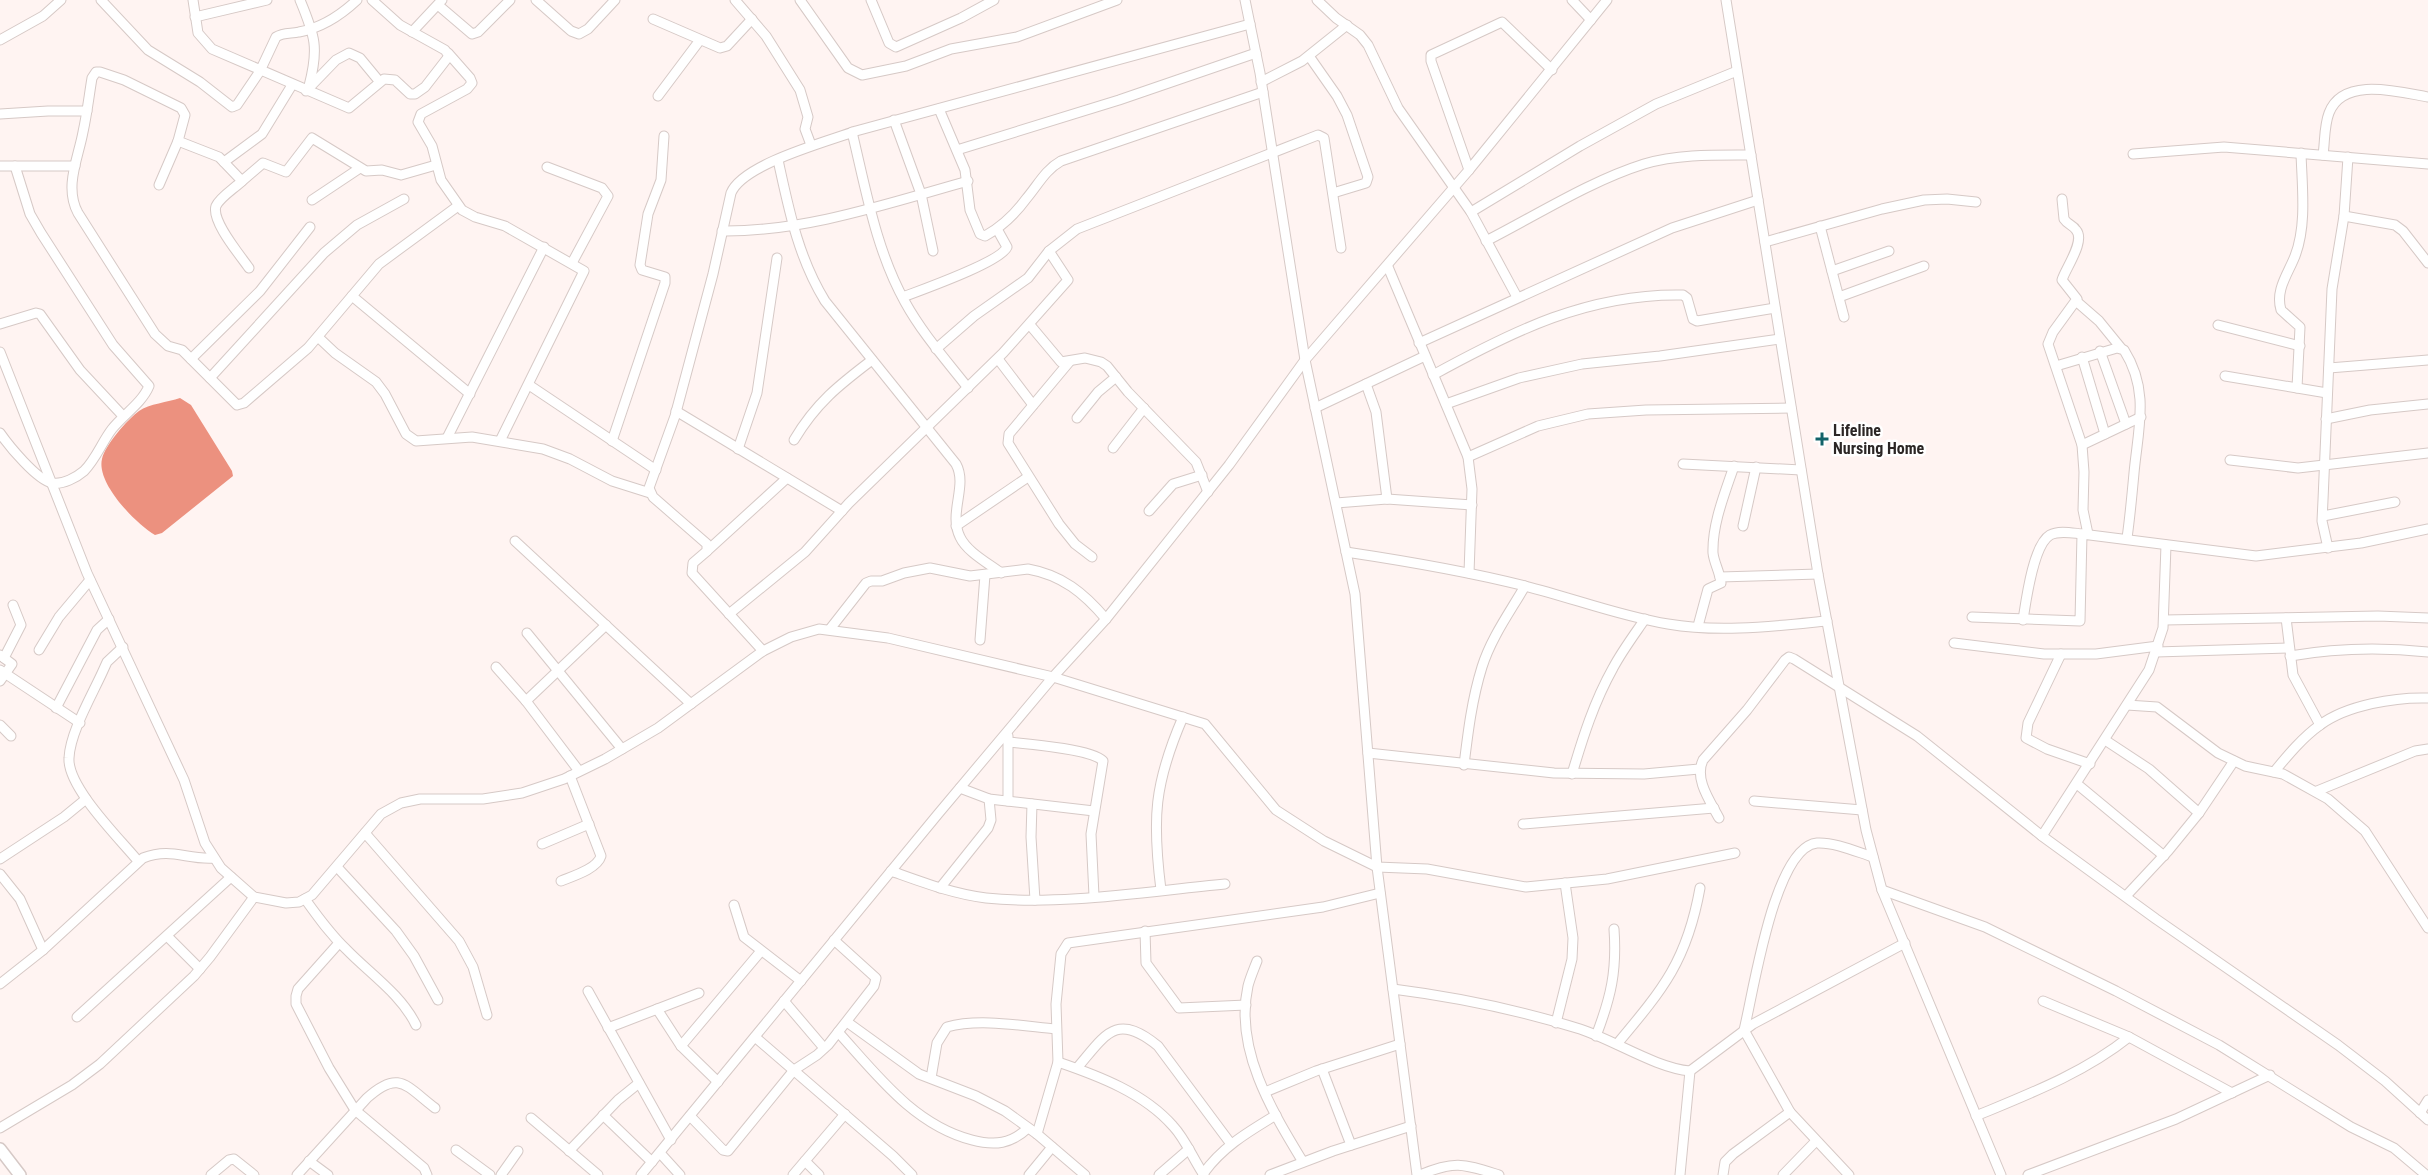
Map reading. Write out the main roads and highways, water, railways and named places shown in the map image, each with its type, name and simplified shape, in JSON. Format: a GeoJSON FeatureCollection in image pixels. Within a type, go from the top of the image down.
{"type":"FeatureCollection","features":[{"type":"Feature","properties":{"kind":"place","name":"Lifeline Nursing Home"},"geometry":{"type":"Point","coordinates":[1822,439]}}]}
